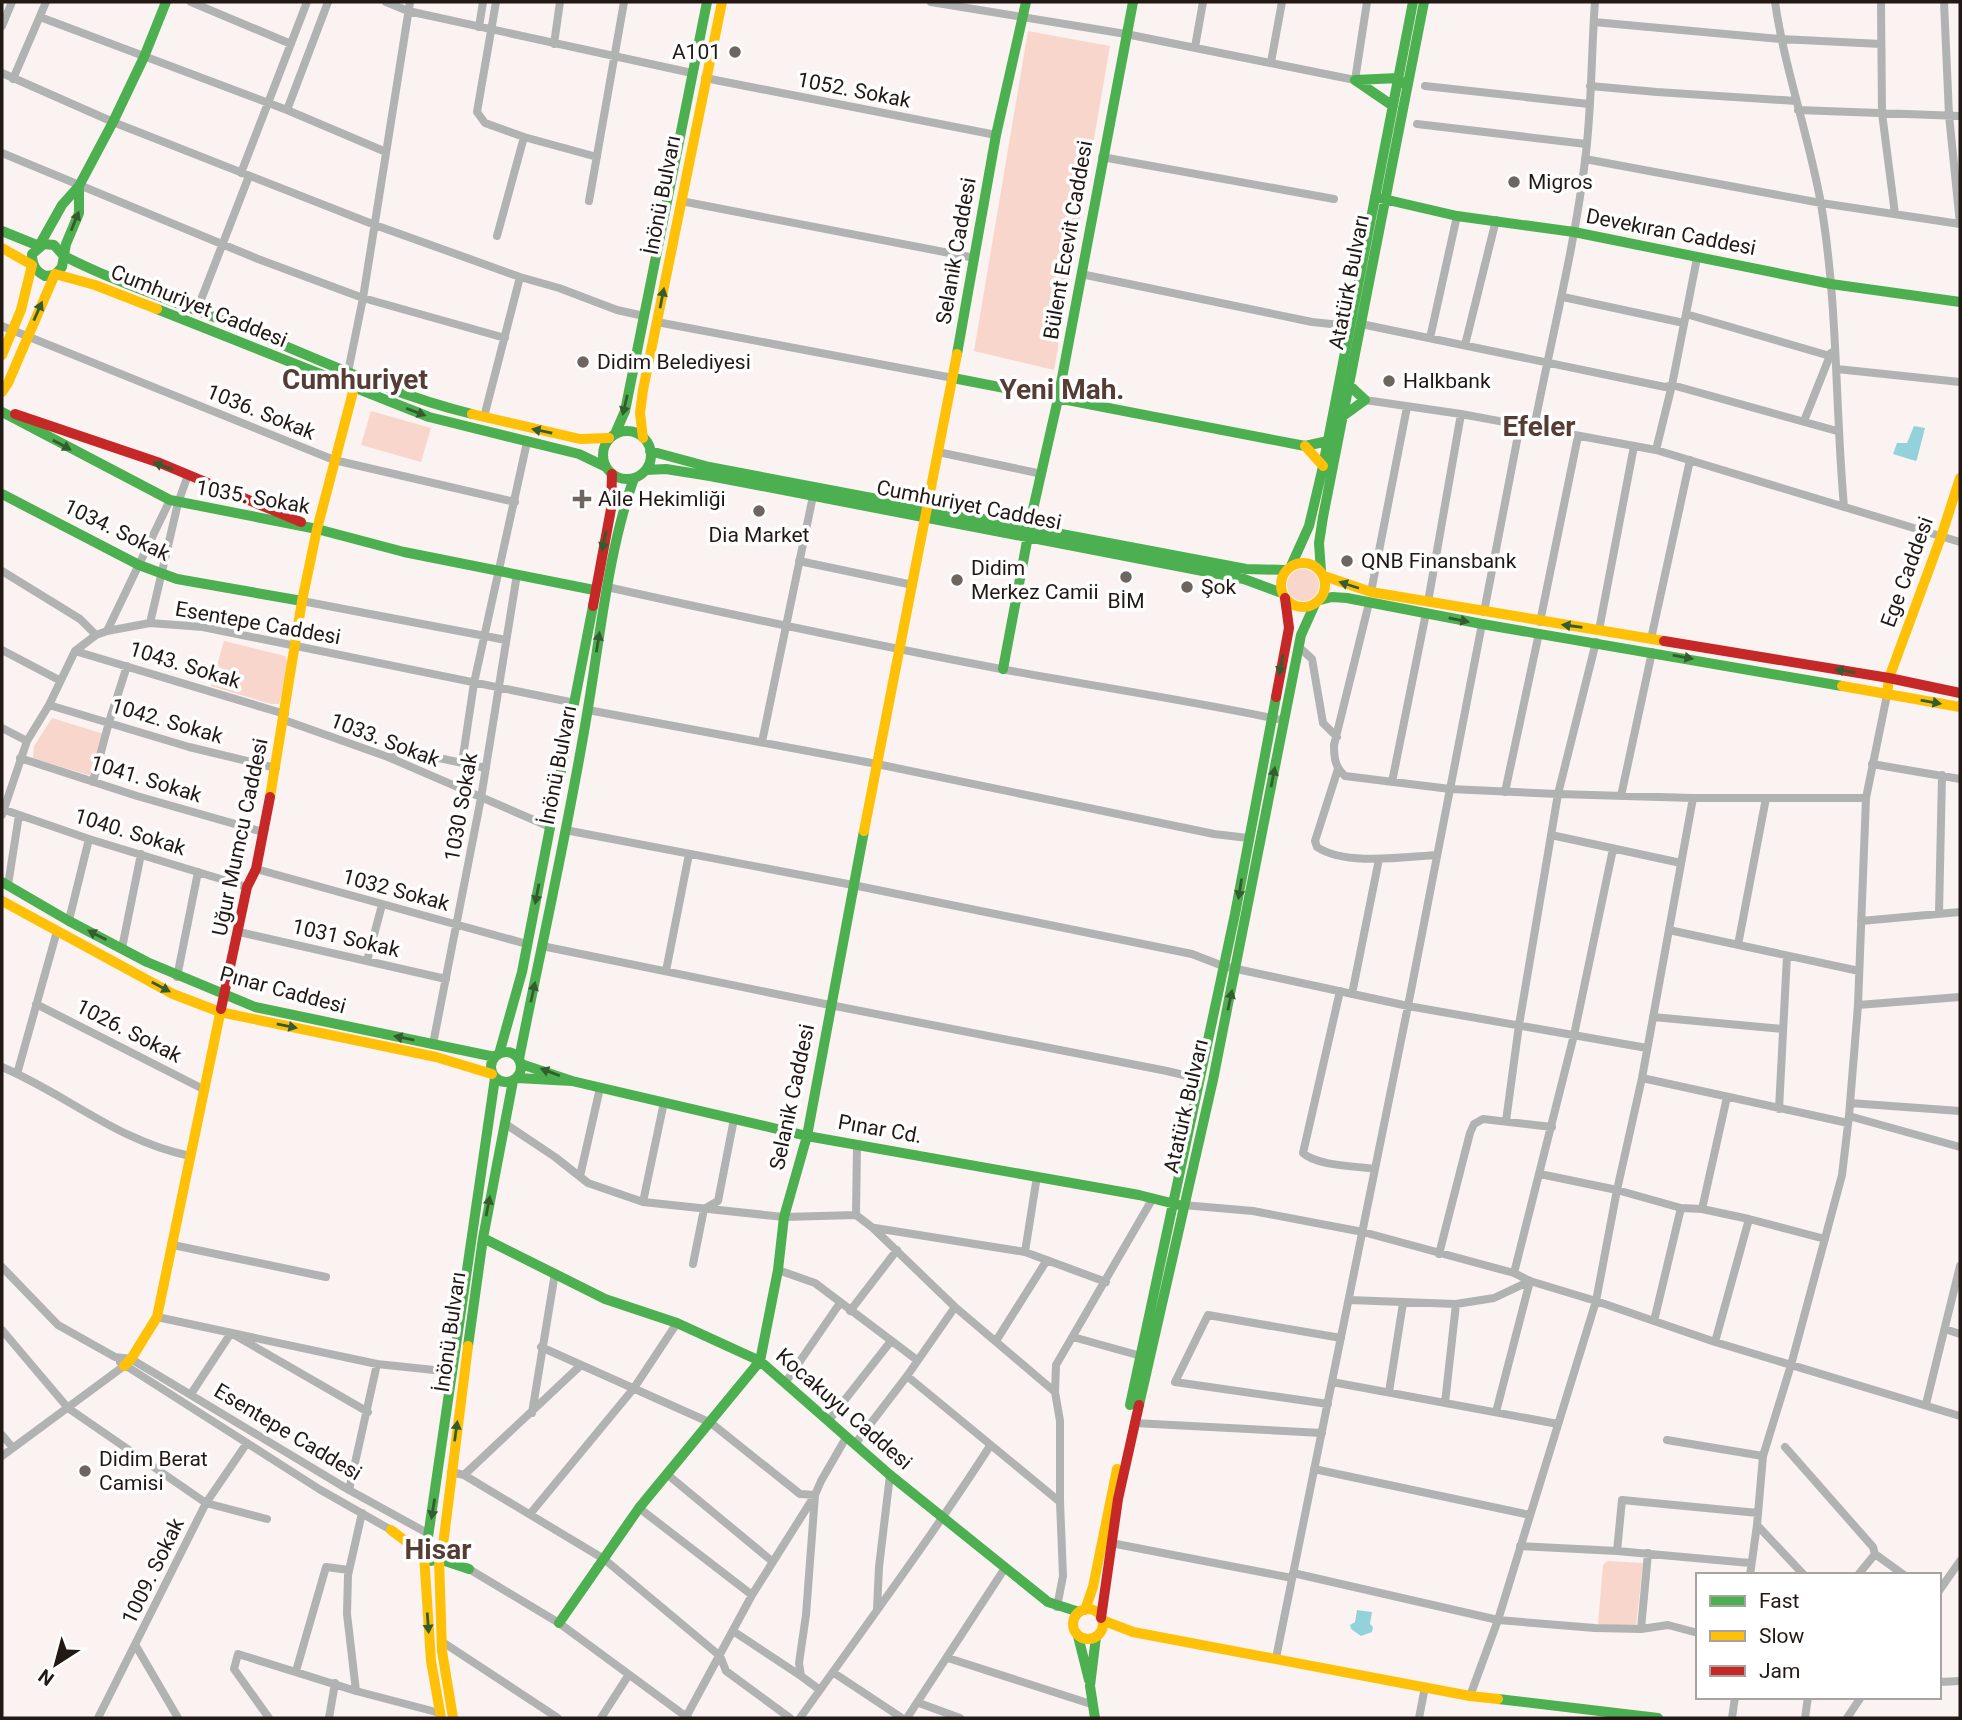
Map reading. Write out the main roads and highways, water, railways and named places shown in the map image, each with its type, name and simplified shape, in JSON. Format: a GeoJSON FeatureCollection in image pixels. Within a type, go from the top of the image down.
{"type":"FeatureCollection","features":[{"type":"Feature","properties":{"kind":"main road"},"geometry":{"type":"LineString","coordinates":[[2,355],[7,329],[28,289],[32,254],[62,205],[79,186],[144,57],[166,2]]}},
{"type":"Feature","properties":{"kind":"main road","name":"İnönü Bulvarı"},"geometry":{"type":"LineString","coordinates":[[612,436],[625,411],[707,2]]}},
{"type":"Feature","properties":{"kind":"main road","name":"İnönü Bulvarı"},"geometry":{"type":"LineString","coordinates":[[643,438],[640,414],[643,390],[722,2]]}},
{"type":"Feature","properties":{"kind":"main road","name":"Selanik Caddesi"},"geometry":{"type":"LineString","coordinates":[[559,1623],[639,1508],[760,1361],[778,1270],[784,1217],[807,1136],[853,884],[953,378],[996,135],[1026,2]]}},
{"type":"Feature","properties":{"kind":"main road","name":"Bülent Ecevit Caddesi"},"geometry":{"type":"LineString","coordinates":[[1003,669],[1029,531],[1058,400],[1133,2]]}},
{"type":"Feature","properties":{"kind":"main road","name":"Atatürk Bulvarı"},"geometry":{"type":"LineString","coordinates":[[1288,568],[1309,526],[1356,325],[1413,2]]}},
{"type":"Feature","properties":{"kind":"main road","name":"Atatürk Bulvarı"},"geometry":{"type":"LineString","coordinates":[[1380,197],[1424,2]]}},
{"type":"Feature","properties":{"kind":"main road"},"geometry":{"type":"LineString","coordinates":[[1393,106],[1355,80],[1398,78],[1406,88]]}},
{"type":"Feature","properties":{"kind":"main road"},"geometry":{"type":"LineString","coordinates":[[2,392],[55,274],[63,267],[79,211],[79,186]]}},
{"type":"Feature","properties":{"kind":"main road","name":"Devekıran Caddesi"},"geometry":{"type":"LineString","coordinates":[[1380,197],[1457,216],[1574,232],[1831,284],[1960,302]]}},
{"type":"Feature","properties":{"kind":"main road"},"geometry":{"type":"LineString","coordinates":[[2,231],[39,246],[54,245],[64,256]]}},
{"type":"Feature","properties":{"kind":"main road"},"geometry":{"type":"LineString","coordinates":[[2,248],[32,265],[39,274],[55,274]]}},
{"type":"Feature","properties":{"kind":"main road","name":"Cumhuriyet Caddesi"},"geometry":{"type":"LineString","coordinates":[[64,256],[100,274],[197,310],[427,403],[580,439],[612,436]]}},
{"type":"Feature","properties":{"kind":"main road","name":"Cumhuriyet Caddesi"},"geometry":{"type":"LineString","coordinates":[[55,274],[95,285],[429,417],[579,454],[609,470]]}},
{"type":"Feature","properties":{"kind":"main road","name":"Atatürk Bulvarı"},"geometry":{"type":"LineString","coordinates":[[1322,574],[1319,543],[1322,517],[1349,385],[1356,325]]}},
{"type":"Feature","properties":{"kind":"main road"},"geometry":{"type":"LineString","coordinates":[[953,378],[1305,446],[1328,440]]}},
{"type":"Feature","properties":{"kind":"main road"},"geometry":{"type":"LineString","coordinates":[[1343,416],[1365,400],[1349,385]]}},
{"type":"Feature","properties":{"kind":"main road","name":"Uğur Mumcu Caddesi"},"geometry":{"type":"LineString","coordinates":[[127,1362],[157,1317],[247,887],[256,869],[317,528],[354,388]]}},
{"type":"Feature","properties":{"kind":"main road","name":"1035. Sokak"},"geometry":{"type":"LineString","coordinates":[[2,411],[67,430],[248,497],[317,528]]}},
{"type":"Feature","properties":{"kind":"main road","name":"1035. Sokak"},"geometry":{"type":"LineString","coordinates":[[2,411],[76,453],[174,501],[317,528]]}},
{"type":"Feature","properties":{"kind":"main road"},"geometry":{"type":"LineString","coordinates":[[627,431],[643,438],[651,457],[646,470],[634,478],[626,479],[609,470],[603,452],[612,436],[627,431]]}},
{"type":"Feature","properties":{"kind":"main road"},"geometry":{"type":"LineString","coordinates":[[1305,446],[1322,466]]}},
{"type":"Feature","properties":{"kind":"main road","name":"Cumhuriyet Caddesi"},"geometry":{"type":"LineString","coordinates":[[650,451],[709,467],[1029,531],[1246,569],[1288,568]]}},
{"type":"Feature","properties":{"kind":"main road","name":"Cumhuriyet Caddesi"},"geometry":{"type":"LineString","coordinates":[[646,470],[666,469],[813,496],[927,512]]}},
{"type":"Feature","properties":{"kind":"main road","name":"İnönü Bulvarı"},"geometry":{"type":"LineString","coordinates":[[497,1056],[522,972],[575,704],[611,509],[609,470]]}},
{"type":"Feature","properties":{"kind":"main road","name":"İnönü Bulvarı"},"geometry":{"type":"LineString","coordinates":[[520,1061],[588,710],[621,512],[634,478]]}},
{"type":"Feature","properties":{"kind":"main road","name":"Ege Caddesi"},"geometry":{"type":"LineString","coordinates":[[1887,695],[1889,678],[1960,478]]}},
{"type":"Feature","properties":{"kind":"main road","name":"1034. Sokak"},"geometry":{"type":"LineString","coordinates":[[2,494],[161,574],[302,601]]}},
{"type":"Feature","properties":{"kind":"main road"},"geometry":{"type":"LineString","coordinates":[[317,528],[404,552],[594,590]]}},
{"type":"Feature","properties":{"kind":"main road","name":"Cumhuriyet Caddesi"},"geometry":{"type":"LineString","coordinates":[[1029,531],[1244,579],[1283,595]]}},
{"type":"Feature","properties":{"kind":"main road"},"geometry":{"type":"LineString","coordinates":[[1370,597],[1303,562],[1288,568],[1281,581],[1283,595],[1299,607],[1332,597],[1370,597],[1427,608],[1482,624],[1651,639],[1960,692]]}},
{"type":"Feature","properties":{"kind":"main road"},"geometry":{"type":"LineString","coordinates":[[1317,602],[1325,589],[1322,574]]}},
{"type":"Feature","properties":{"kind":"main road","name":"Atatürk Bulvarı"},"geometry":{"type":"LineString","coordinates":[[1102,1619],[1111,1543],[1178,1205],[1199,1079],[1235,914],[1289,628],[1283,595]]}},
{"type":"Feature","properties":{"kind":"main road","name":"Atatürk Bulvarı"},"geometry":{"type":"LineString","coordinates":[[1082,1611],[1093,1587],[1141,1356],[1236,969],[1298,648],[1304,625],[1317,602]]}},
{"type":"Feature","properties":{"kind":"main road"},"geometry":{"type":"LineString","coordinates":[[1427,608],[1484,612],[1539,627]]}},
{"type":"Feature","properties":{"kind":"main road"},"geometry":{"type":"LineString","coordinates":[[1597,636],[1652,652],[1960,707]]}},
{"type":"Feature","properties":{"kind":"main road"},"geometry":{"type":"LineString","coordinates":[[575,704],[588,710]]}},
{"type":"Feature","properties":{"kind":"main road"},"geometry":{"type":"LineString","coordinates":[[550,827],[565,830]]}},
{"type":"Feature","properties":{"kind":"main road","name":"Pınar Caddesi"},"geometry":{"type":"LineString","coordinates":[[4,885],[177,977],[225,997],[255,1007],[497,1056]]}},
{"type":"Feature","properties":{"kind":"main road","name":"Pınar Caddesi"},"geometry":{"type":"LineString","coordinates":[[2,901],[173,993],[220,1012],[436,1057],[493,1076]]}},
{"type":"Feature","properties":{"kind":"main road"},"geometry":{"type":"LineString","coordinates":[[512,1053],[520,1061],[572,1081],[515,1079],[503,1083],[493,1076],[491,1065],[497,1056],[512,1053]]}},
{"type":"Feature","properties":{"kind":"main road"},"geometry":{"type":"LineString","coordinates":[[515,1079],[520,1061]]}},
{"type":"Feature","properties":{"kind":"main road","name":"İnönü Bulvarı"},"geometry":{"type":"LineString","coordinates":[[440,1716],[431,1661],[427,1544],[493,1076]]}},
{"type":"Feature","properties":{"kind":"main road","name":"İnönü Bulvarı"},"geometry":{"type":"LineString","coordinates":[[453,1718],[441,1641],[440,1553],[483,1237],[515,1079]]}},
{"type":"Feature","properties":{"kind":"main road","name":"Pınar Cd."},"geometry":{"type":"LineString","coordinates":[[572,1081],[807,1136],[1153,1198],[1178,1205]]}},
{"type":"Feature","properties":{"kind":"main road","name":"Kocakuyu Caddesi"},"geometry":{"type":"LineString","coordinates":[[483,1237],[605,1299],[677,1322],[760,1361],[890,1475],[1005,1568],[1057,1607],[1082,1611]]}},
{"type":"Feature","properties":{"kind":"main road"},"geometry":{"type":"LineString","coordinates":[[391,1530],[427,1544],[436,1543],[440,1553],[469,1569]]}},
{"type":"Feature","properties":{"kind":"main road"},"geometry":{"type":"LineString","coordinates":[[427,1544],[430,1561],[440,1553]]}},
{"type":"Feature","properties":{"kind":"main road"},"geometry":{"type":"LineString","coordinates":[[1057,1607],[1085,1639],[1098,1634],[1133,1632]]}},
{"type":"Feature","properties":{"kind":"main road"},"geometry":{"type":"LineString","coordinates":[[1095,1718],[1074,1618],[1082,1611],[1095,1611],[1102,1619],[1133,1632],[1470,1696],[1595,1715],[1657,1718]]}},
{"type":"Feature","properties":{"kind":"main road"},"geometry":{"type":"LineString","coordinates":[[1090,1686],[1102,1619]]}},
{"type":"Feature","properties":{"kind":"water"},"geometry":{"type":"Polygon","coordinates":[[[1914,426],[1925,428],[1916,461],[1893,454],[1897,443],[1907,443],[1914,426]]]}},
{"type":"Feature","properties":{"kind":"water"},"geometry":{"type":"Polygon","coordinates":[[[1357,1610],[1372,1612],[1372,1632],[1361,1636],[1351,1629],[1350,1625],[1355,1622],[1357,1610]]]}},
{"type":"Feature","properties":{"kind":"place","name":"A101"},"geometry":{"type":"Point","coordinates":[735,52]}},
{"type":"Feature","properties":{"kind":"place","name":"Migros"},"geometry":{"type":"Point","coordinates":[1514,182]}},
{"type":"Feature","properties":{"kind":"place","name":"Didim Belediyesi"},"geometry":{"type":"Point","coordinates":[583,362]}},
{"type":"Feature","properties":{"kind":"place","name":"Halkbank"},"geometry":{"type":"Point","coordinates":[1389,381]}},
{"type":"Feature","properties":{"kind":"place","name":"Aile Hekimliği"},"geometry":{"type":"Point","coordinates":[582,499]}},
{"type":"Feature","properties":{"kind":"place","name":"Dia Market"},"geometry":{"type":"Point","coordinates":[759,511]}},
{"type":"Feature","properties":{"kind":"place","name":"QNB Finansbank"},"geometry":{"type":"Point","coordinates":[1347,561]}},
{"type":"Feature","properties":{"kind":"place","name":"BİM"},"geometry":{"type":"Point","coordinates":[1126,577]}},
{"type":"Feature","properties":{"kind":"place","name":"Didim Merkez Camii"},"geometry":{"type":"Point","coordinates":[957,580]}},
{"type":"Feature","properties":{"kind":"place","name":"Şok"},"geometry":{"type":"Point","coordinates":[1187,587]}},
{"type":"Feature","properties":{"kind":"place","name":"Didim Berat Camisi"},"geometry":{"type":"Point","coordinates":[85,1471]}},
{"type":"Feature","properties":{"kind":"district","name":"Cumhuriyet"},"geometry":{"type":"Point","coordinates":[355,379]}},
{"type":"Feature","properties":{"kind":"district","name":"Yeni Mah."},"geometry":{"type":"Point","coordinates":[1062,389]}},
{"type":"Feature","properties":{"kind":"district","name":"Efeler"},"geometry":{"type":"Point","coordinates":[1539,426]}},
{"type":"Feature","properties":{"kind":"district","name":"Hisar"},"geometry":{"type":"Point","coordinates":[438,1549]}}]}
